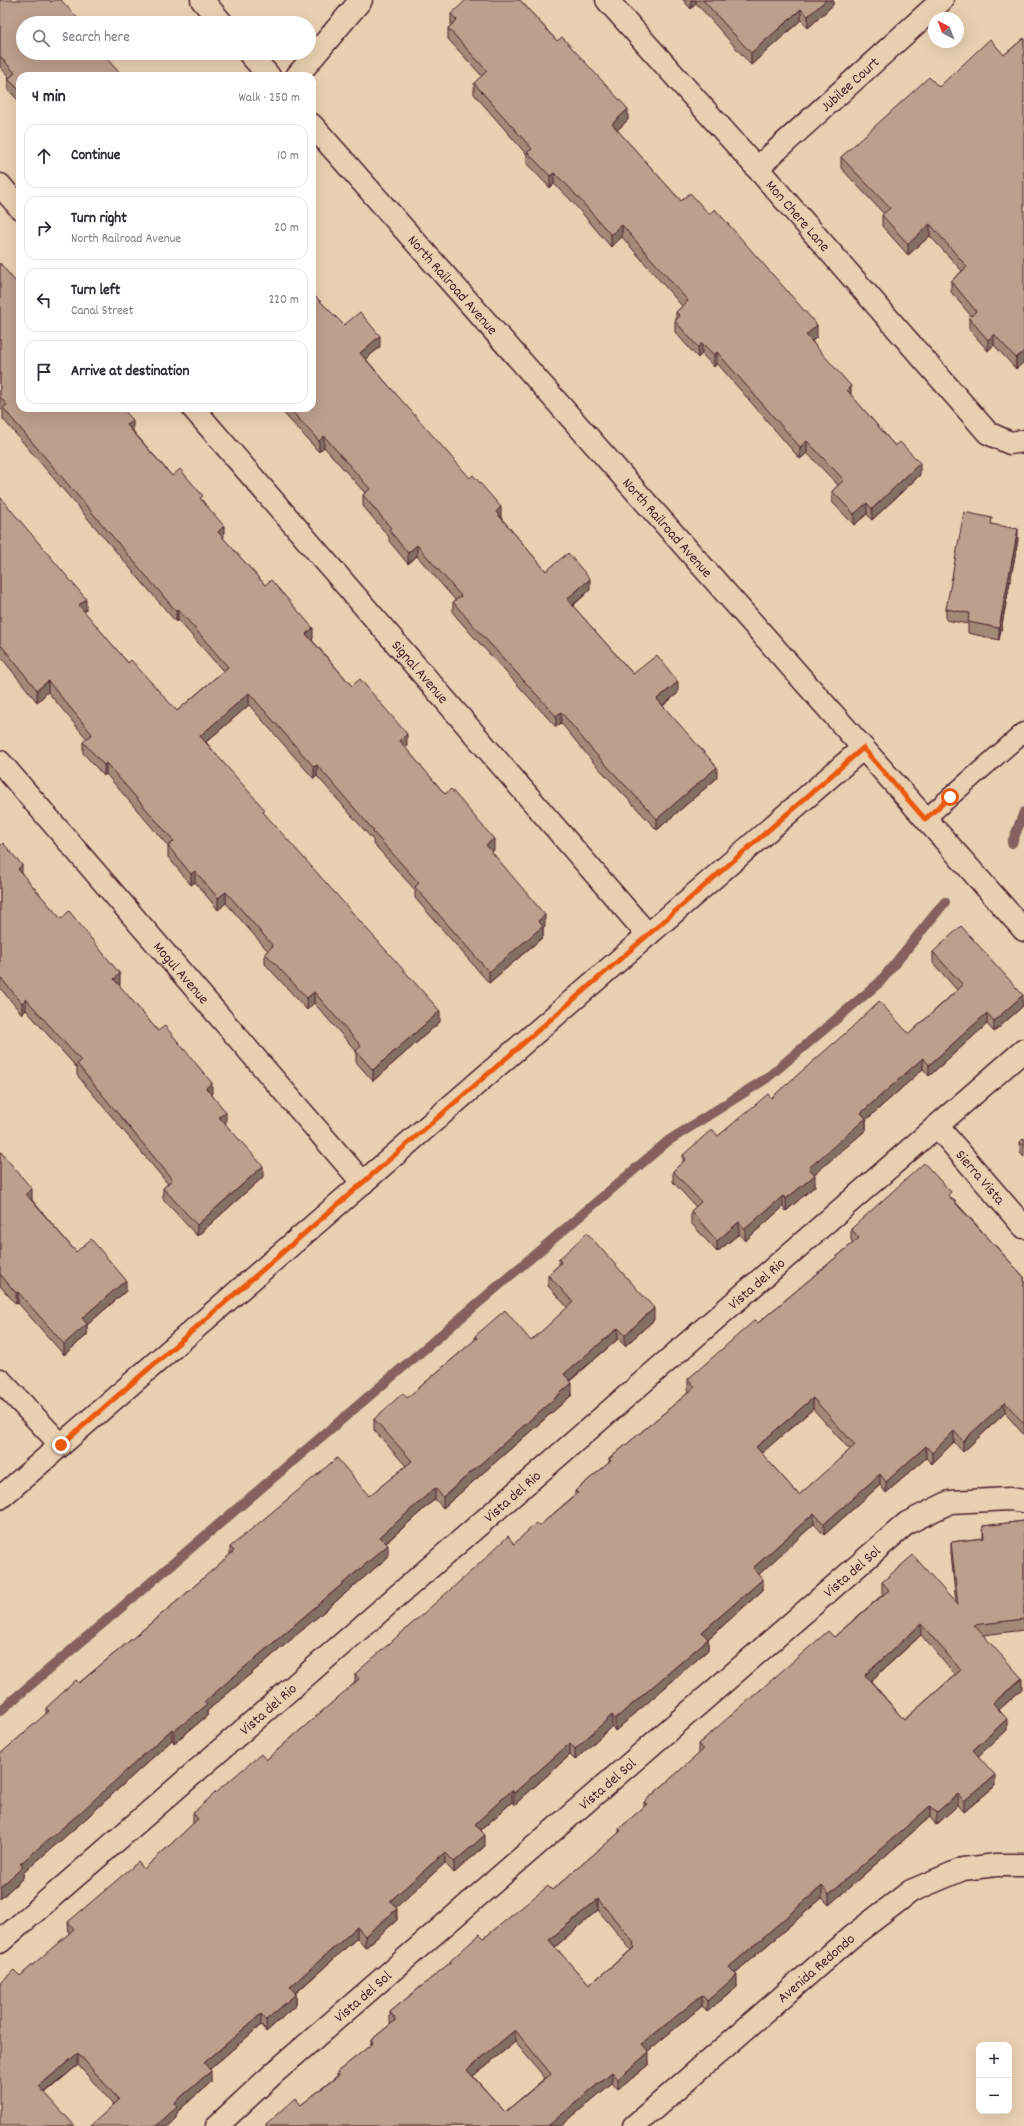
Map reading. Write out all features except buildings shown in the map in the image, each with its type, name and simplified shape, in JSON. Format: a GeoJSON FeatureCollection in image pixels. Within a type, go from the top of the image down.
{"type":"FeatureCollection","features":[{"type":"Feature","properties":{"kind":"street"},"geometry":{"type":"LineString","coordinates":[[202,0],[216,16]]}},
{"type":"Feature","properties":{"kind":"street"},"geometry":{"type":"LineString","coordinates":[[316,53],[361,0]]}},
{"type":"Feature","properties":{"kind":"street","name":"Mon Chere Lane"},"geometry":{"type":"LineString","coordinates":[[607,0],[757,168],[988,432],[1010,442],[1024,441]]}},
{"type":"Feature","properties":{"kind":"street","name":"Jubilee Court"},"geometry":{"type":"LineString","coordinates":[[757,168],[942,0]]}},
{"type":"Feature","properties":{"kind":"street"},"geometry":{"type":"LineString","coordinates":[[255,60],[266,72]]}},
{"type":"Feature","properties":{"kind":"street"},"geometry":{"type":"LineString","coordinates":[[300,72],[310,60]]}},
{"type":"Feature","properties":{"kind":"street","name":"North Railroad Avenue"},"geometry":{"type":"LineString","coordinates":[[316,130],[1024,930]]}},
{"type":"Feature","properties":{"kind":"street"},"geometry":{"type":"LineString","coordinates":[[0,185],[16,203]]}},
{"type":"Feature","properties":{"kind":"street","name":"Signal Avenue"},"geometry":{"type":"LineString","coordinates":[[195,412],[648,935]]}},
{"type":"Feature","properties":{"kind":"street"},"geometry":{"type":"LineString","coordinates":[[0,1498],[863,748]]}},
{"type":"Feature","properties":{"kind":"street","name":"Mogul Avenue"},"geometry":{"type":"LineString","coordinates":[[0,762],[362,1183]]}},
{"type":"Feature","properties":{"kind":"street","name":"Vista del Rio"},"geometry":{"type":"LineString","coordinates":[[0,1942],[1024,1050]]}},
{"type":"Feature","properties":{"kind":"street","name":"Sierra Vista"},"geometry":{"type":"LineString","coordinates":[[937,1126],[1024,1227]]}},
{"type":"Feature","properties":{"kind":"street"},"geometry":{"type":"LineString","coordinates":[[0,1380],[61,1445]]}},
{"type":"Feature","properties":{"kind":"street","name":"Vista del Sol"},"geometry":{"type":"LineString","coordinates":[[217,2126],[274,2073],[907,1523],[950,1502],[1010,1498],[1024,1502]]}},
{"type":"Feature","properties":{"kind":"street","name":"Avenida Redondo"},"geometry":{"type":"LineString","coordinates":[[634,2126],[851,1937],[911,1891],[963,1869],[996,1865],[1024,1865]]}},
{"type":"Feature","properties":{"kind":"lane"},"geometry":{"type":"LineString","coordinates":[[925,819],[1024,732]]}},
{"type":"Feature","properties":{"kind":"waterway"},"geometry":{"type":"LineString","coordinates":[[1012,843],[1024,812]]}},
{"type":"Feature","properties":{"kind":"waterway"},"geometry":{"type":"LineString","coordinates":[[0,1711],[668,1141],[767,1078],[880,982],[945,902]]}},
{"type":"Feature","properties":{"kind":"route"},"geometry":{"type":"LineString","coordinates":[[61,1445],[863,748],[925,819],[950,797]]}}]}
